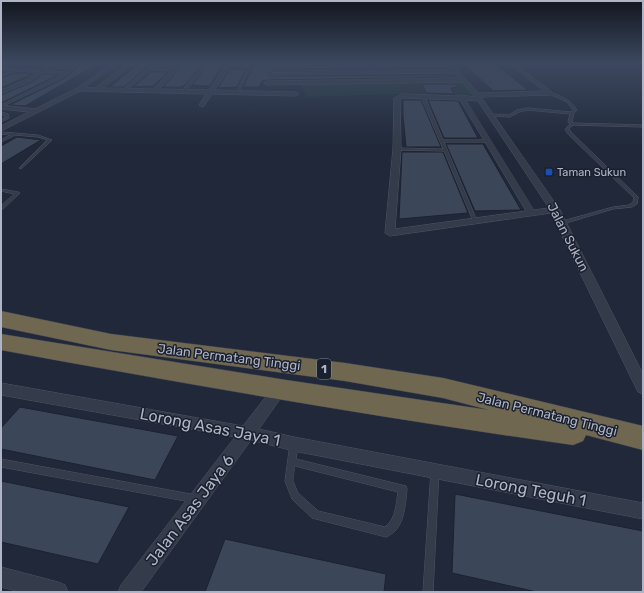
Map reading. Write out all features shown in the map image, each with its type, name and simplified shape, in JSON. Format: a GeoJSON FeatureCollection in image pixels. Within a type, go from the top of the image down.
{"type":"FeatureCollection","features":[{"type":"Feature","properties":{"kind":"highway","name":"Jalan Permatang Tinggi"},"geometry":{"type":"LineString","coordinates":[[1,319],[111,342],[345,372],[443,388],[643,438]]}},
{"type":"Feature","properties":{"kind":"highway","name":"Jalan Permatang Tinggi"},"geometry":{"type":"LineString","coordinates":[[1,342],[280,389],[483,421],[643,442]]}},
{"type":"Feature","properties":{"kind":"highway"},"geometry":{"type":"LineString","coordinates":[[280,389],[283,384],[292,379],[328,376],[345,372]]}},
{"type":"Feature","properties":{"kind":"street"},"geometry":{"type":"LineString","coordinates":[[1,129],[76,91]]}},
{"type":"Feature","properties":{"kind":"street"},"geometry":{"type":"LineString","coordinates":[[145,91],[296,94]]}},
{"type":"Feature","properties":{"kind":"street","name":"Jalan Sukun"},"geometry":{"type":"LineString","coordinates":[[472,91],[491,115],[555,210],[643,388]]}},
{"type":"Feature","properties":{"kind":"street"},"geometry":{"type":"LineString","coordinates":[[546,91],[550,94]]}},
{"type":"Feature","properties":{"kind":"street"},"geometry":{"type":"LineString","coordinates":[[202,105],[210,92]]}},
{"type":"Feature","properties":{"kind":"street"},"geometry":{"type":"LineString","coordinates":[[550,94],[478,97],[402,96],[397,98],[397,149],[390,233],[555,210]]}},
{"type":"Feature","properties":{"kind":"street"},"geometry":{"type":"LineString","coordinates":[[461,97],[532,214]]}},
{"type":"Feature","properties":{"kind":"street"},"geometry":{"type":"LineString","coordinates":[[24,109],[36,103]]}},
{"type":"Feature","properties":{"kind":"street"},"geometry":{"type":"LineString","coordinates":[[1,106],[38,111]]}},
{"type":"Feature","properties":{"kind":"street","name":"Lorong Asas Jaya 1"},"geometry":{"type":"LineString","coordinates":[[1,389],[248,433],[294,444],[427,469]]}},
{"type":"Feature","properties":{"kind":"street","name":"Jalan Asas Jaya 6"},"geometry":{"type":"LineString","coordinates":[[128,592],[280,389]]}},
{"type":"Feature","properties":{"kind":"street","name":"Lorong Teguh 1"},"geometry":{"type":"LineString","coordinates":[[427,469],[643,511]]}},
{"type":"Feature","properties":{"kind":"street"},"geometry":{"type":"LineString","coordinates":[[1,577],[58,592]]}},
{"type":"Feature","properties":{"kind":"lane"},"geometry":{"type":"LineString","coordinates":[[1,106],[33,91]]}},
{"type":"Feature","properties":{"kind":"lane"},"geometry":{"type":"LineString","coordinates":[[550,94],[568,101],[575,108],[570,122],[572,124]]}},
{"type":"Feature","properties":{"kind":"lane"},"geometry":{"type":"LineString","coordinates":[[423,97],[475,222]]}},
{"type":"Feature","properties":{"kind":"lane"},"geometry":{"type":"LineString","coordinates":[[491,115],[510,116],[518,111],[528,109],[572,113]]}},
{"type":"Feature","properties":{"kind":"lane"},"geometry":{"type":"LineString","coordinates":[[1,113],[7,115],[7,118],[1,121]]}},
{"type":"Feature","properties":{"kind":"lane"},"geometry":{"type":"LineString","coordinates":[[561,223],[586,214],[630,206],[635,203],[636,198],[583,146],[568,134],[567,129],[572,124],[643,126]]}},
{"type":"Feature","properties":{"kind":"lane"},"geometry":{"type":"LineString","coordinates":[[1,133],[38,136],[50,140],[21,168]]}},
{"type":"Feature","properties":{"kind":"lane"},"geometry":{"type":"LineString","coordinates":[[1,141],[15,134]]}},
{"type":"Feature","properties":{"kind":"lane"},"geometry":{"type":"LineString","coordinates":[[442,142],[487,141]]}},
{"type":"Feature","properties":{"kind":"lane"},"geometry":{"type":"LineString","coordinates":[[397,149],[446,150]]}},
{"type":"Feature","properties":{"kind":"lane"},"geometry":{"type":"LineString","coordinates":[[1,190],[18,193],[1,208]]}},
{"type":"Feature","properties":{"kind":"lane"},"geometry":{"type":"LineString","coordinates":[[291,461],[403,489],[398,519],[393,529],[386,532],[315,515],[295,496],[289,481],[291,461],[294,444]]}},
{"type":"Feature","properties":{"kind":"lane"},"geometry":{"type":"LineString","coordinates":[[1,463],[198,499]]}},
{"type":"Feature","properties":{"kind":"lane"},"geometry":{"type":"LineString","coordinates":[[427,469],[428,592]]}},
{"type":"Feature","properties":{"kind":"shaded area"},"geometry":{"type":"Polygon","coordinates":[[[304,91],[473,91],[477,95],[396,94],[306,97],[304,91]]]}},
{"type":"Feature","properties":{"kind":"building"},"geometry":{"type":"Polygon","coordinates":[[[11,91],[26,91],[1,103],[1,95],[11,91]]]}},
{"type":"Feature","properties":{"kind":"building"},"geometry":{"type":"Polygon","coordinates":[[[39,91],[51,91],[25,106],[10,105],[39,91]]]}},
{"type":"Feature","properties":{"kind":"building"},"geometry":{"type":"Polygon","coordinates":[[[425,91],[452,91],[454,94],[426,93],[425,91]]]}},
{"type":"Feature","properties":{"kind":"building"},"geometry":{"type":"Polygon","coordinates":[[[403,100],[421,100],[441,147],[406,147],[403,100]]]}},
{"type":"Feature","properties":{"kind":"building"},"geometry":{"type":"Polygon","coordinates":[[[428,100],[458,101],[478,138],[444,138],[428,100]]]}},
{"type":"Feature","properties":{"kind":"building"},"geometry":{"type":"Polygon","coordinates":[[[17,137],[41,140],[1,164],[1,146],[17,137]]]}},
{"type":"Feature","properties":{"kind":"building"},"geometry":{"type":"Polygon","coordinates":[[[446,144],[483,144],[521,210],[475,211],[446,144]]]}},
{"type":"Feature","properties":{"kind":"building"},"geometry":{"type":"Polygon","coordinates":[[[402,152],[443,152],[468,213],[399,219],[402,152]]]}},
{"type":"Feature","properties":{"kind":"building"},"geometry":{"type":"Polygon","coordinates":[[[20,407],[178,436],[155,480],[1,449],[1,428],[20,407]]]}},
{"type":"Feature","properties":{"kind":"building"},"geometry":{"type":"Polygon","coordinates":[[[1,481],[129,507],[98,564],[1,542],[1,481]]]}},
{"type":"Feature","properties":{"kind":"building"},"geometry":{"type":"Polygon","coordinates":[[[455,494],[643,531],[643,592],[537,592],[452,573],[455,494]]]}},
{"type":"Feature","properties":{"kind":"building"},"geometry":{"type":"Polygon","coordinates":[[[225,539],[386,574],[384,592],[205,592],[225,539]]]}},
{"type":"Feature","properties":{"kind":"place","name":"Taman Sukun"},"geometry":{"type":"Point","coordinates":[549,172]}}]}
